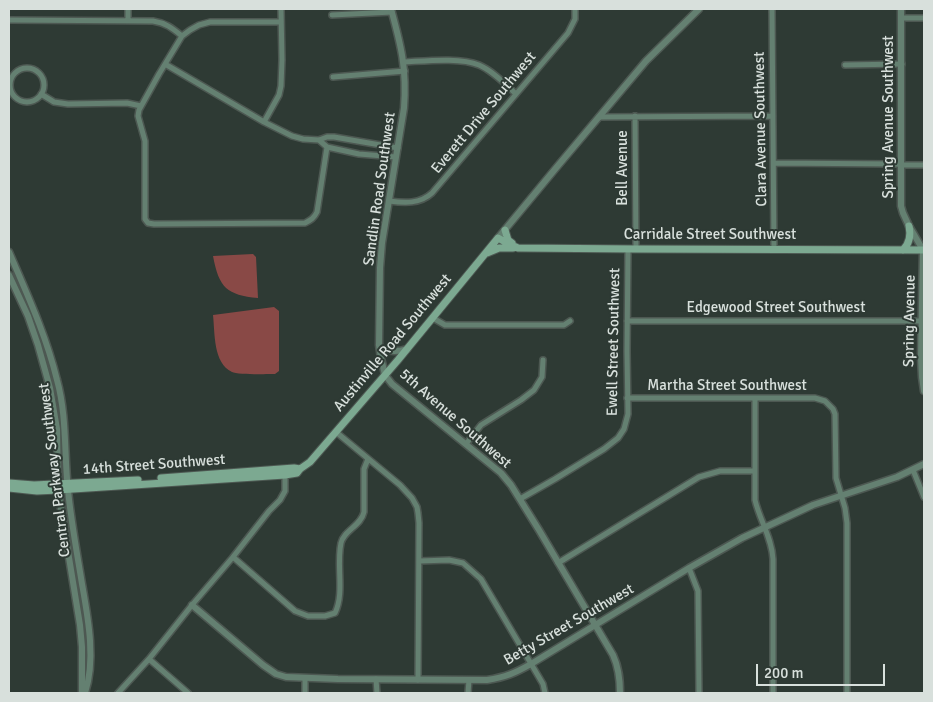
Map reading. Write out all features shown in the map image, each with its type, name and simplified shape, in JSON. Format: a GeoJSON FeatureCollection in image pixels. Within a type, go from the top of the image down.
{"type":"FeatureCollection","features":[{"type":"Feature","properties":{"kind":"main road"},"geometry":{"type":"LineString","coordinates":[[903,250],[909,240],[909,226]]}},
{"type":"Feature","properties":{"kind":"main road"},"geometry":{"type":"LineString","coordinates":[[505,230],[508,240],[518,248]]}},
{"type":"Feature","properties":{"kind":"main road","name":"Carridale Street Southwest"},"geometry":{"type":"LineString","coordinates":[[498,238],[518,248],[924,250]]}},
{"type":"Feature","properties":{"kind":"main road","name":"Austinville Road Southwest"},"geometry":{"type":"LineString","coordinates":[[285,475],[297,474],[300,469],[310,462],[407,349],[498,238]]}},
{"type":"Feature","properties":{"kind":"main road"},"geometry":{"type":"LineString","coordinates":[[487,253],[499,248],[518,248]]}},
{"type":"Feature","properties":{"kind":"main road","name":"14th Street Southwest"},"geometry":{"type":"LineString","coordinates":[[68,487],[133,480],[300,469]]}},
{"type":"Feature","properties":{"kind":"main road","name":"14th Street Southwest"},"geometry":{"type":"LineString","coordinates":[[9,483],[68,487],[285,475]]}},
{"type":"Feature","properties":{"kind":"main road","name":"14th Street Southwest"},"geometry":{"type":"LineString","coordinates":[[9,488],[37,491],[58,487]]}},
{"type":"Feature","properties":{"kind":"street"},"geometry":{"type":"LineString","coordinates":[[128,9],[128,21]]}},
{"type":"Feature","properties":{"kind":"street"},"geometry":{"type":"LineString","coordinates":[[264,122],[276,102],[281,86],[281,9]]}},
{"type":"Feature","properties":{"kind":"street","name":"Everett Drive Southwest"},"geometry":{"type":"LineString","coordinates":[[389,201],[414,202],[428,196],[568,33],[573,24],[575,9]]}},
{"type":"Feature","properties":{"kind":"street","name":"Austinville Road Southwest"},"geometry":{"type":"LineString","coordinates":[[498,238],[646,61],[699,9]]}},
{"type":"Feature","properties":{"kind":"street","name":"Clara Avenue Southwest"},"geometry":{"type":"LineString","coordinates":[[772,9],[774,250]]}},
{"type":"Feature","properties":{"kind":"street","name":"Spring Avenue Southwest"},"geometry":{"type":"LineString","coordinates":[[901,9],[901,206],[909,226],[924,250]]}},
{"type":"Feature","properties":{"kind":"street"},"geometry":{"type":"LineString","coordinates":[[332,15],[391,11]]}},
{"type":"Feature","properties":{"kind":"street","name":"Sandlin Road Southwest"},"geometry":{"type":"LineString","coordinates":[[385,375],[380,358],[381,252],[404,108],[405,88],[404,62],[391,11]]}},
{"type":"Feature","properties":{"kind":"street"},"geometry":{"type":"LineString","coordinates":[[901,18],[924,18]]}},
{"type":"Feature","properties":{"kind":"street"},"geometry":{"type":"LineString","coordinates":[[9,20],[153,21],[169,25],[182,36]]}},
{"type":"Feature","properties":{"kind":"street"},"geometry":{"type":"LineString","coordinates":[[281,22],[210,22],[199,25],[182,36],[141,106],[138,116],[145,141],[144,219],[148,223],[305,223],[310,221],[317,212],[329,148],[334,137]]}},
{"type":"Feature","properties":{"kind":"street"},"geometry":{"type":"LineString","coordinates":[[404,62],[448,60],[480,65],[489,70],[516,94]]}},
{"type":"Feature","properties":{"kind":"street"},"geometry":{"type":"LineString","coordinates":[[165,64],[264,122],[292,136],[319,140],[334,137],[398,148]]}},
{"type":"Feature","properties":{"kind":"street"},"geometry":{"type":"LineString","coordinates":[[845,65],[902,64]]}},
{"type":"Feature","properties":{"kind":"street"},"geometry":{"type":"LineString","coordinates":[[21,70],[33,70],[38,73],[43,83],[41,94],[34,101],[24,102],[14,97],[10,89],[12,77],[21,70]]}},
{"type":"Feature","properties":{"kind":"street"},"geometry":{"type":"LineString","coordinates":[[333,77],[405,71]]}},
{"type":"Feature","properties":{"kind":"street"},"geometry":{"type":"LineString","coordinates":[[41,94],[54,102],[68,104],[127,104],[141,106]]}},
{"type":"Feature","properties":{"kind":"street","name":"Bell Avenue"},"geometry":{"type":"LineString","coordinates":[[632,249],[635,116]]}},
{"type":"Feature","properties":{"kind":"street"},"geometry":{"type":"LineString","coordinates":[[599,117],[773,116]]}},
{"type":"Feature","properties":{"kind":"street"},"geometry":{"type":"LineString","coordinates":[[319,140],[329,148],[359,154],[396,157]]}},
{"type":"Feature","properties":{"kind":"street"},"geometry":{"type":"LineString","coordinates":[[774,163],[924,165]]}},
{"type":"Feature","properties":{"kind":"street","name":"Ewell Street Southwest"},"geometry":{"type":"LineString","coordinates":[[520,498],[604,449],[618,438],[624,429],[627,419],[628,398],[627,321],[632,249]]}},
{"type":"Feature","properties":{"kind":"street","name":"Spring Avenue"},"geometry":{"type":"LineString","coordinates":[[924,250],[922,377],[924,391]]}},
{"type":"Feature","properties":{"kind":"street","name":"Central Parkway Southwest"},"geometry":{"type":"LineString","coordinates":[[9,252],[38,318],[58,382],[64,425],[68,487],[89,624],[88,683],[83,693]]}},
{"type":"Feature","properties":{"kind":"street","name":"Central Parkway Southwest"},"geometry":{"type":"LineString","coordinates":[[9,275],[28,316],[50,388],[56,429],[58,487],[80,625],[83,693]]}},
{"type":"Feature","properties":{"kind":"street"},"geometry":{"type":"LineString","coordinates":[[432,318],[445,325],[564,325],[570,321]]}},
{"type":"Feature","properties":{"kind":"street","name":"Edgewood Street Southwest"},"geometry":{"type":"LineString","coordinates":[[627,321],[923,321]]}},
{"type":"Feature","properties":{"kind":"street"},"geometry":{"type":"LineString","coordinates":[[380,345],[382,349],[389,351],[398,352],[407,349]]}},
{"type":"Feature","properties":{"kind":"street"},"geometry":{"type":"LineString","coordinates":[[466,444],[490,419],[534,390],[542,377],[542,360]]}},
{"type":"Feature","properties":{"kind":"street","name":"5th Avenue Southwest"},"geometry":{"type":"LineString","coordinates":[[385,375],[392,384],[501,473],[511,485],[613,655],[620,674],[620,693]]}},
{"type":"Feature","properties":{"kind":"street","name":"Martha Street Southwest"},"geometry":{"type":"LineString","coordinates":[[628,398],[815,398],[825,401],[833,409],[834,414],[836,472],[841,496]]}},
{"type":"Feature","properties":{"kind":"street"},"geometry":{"type":"LineString","coordinates":[[754,398],[756,500],[759,515],[772,548],[773,559],[773,693]]}},
{"type":"Feature","properties":{"kind":"street"},"geometry":{"type":"LineString","coordinates":[[336,432],[400,485],[412,498],[417,507],[419,560],[418,680]]}},
{"type":"Feature","properties":{"kind":"street"},"geometry":{"type":"LineString","coordinates":[[233,557],[295,611],[308,616],[325,616],[335,613],[340,604],[339,557],[341,541],[362,518],[364,512],[364,469],[368,459]]}},
{"type":"Feature","properties":{"kind":"street","name":"Betty Street Southwest"},"geometry":{"type":"LineString","coordinates":[[192,605],[263,666],[286,678],[487,680],[504,677],[531,664],[742,538],[812,505],[885,481],[924,464]]}},
{"type":"Feature","properties":{"kind":"street"},"geometry":{"type":"LineString","coordinates":[[913,470],[924,497]]}},
{"type":"Feature","properties":{"kind":"street"},"geometry":{"type":"LineString","coordinates":[[558,563],[699,477],[720,471],[755,471]]}},
{"type":"Feature","properties":{"kind":"street"},"geometry":{"type":"LineString","coordinates":[[118,693],[149,659],[280,500],[284,491],[285,475]]}},
{"type":"Feature","properties":{"kind":"street"},"geometry":{"type":"LineString","coordinates":[[841,496],[847,523],[847,693]]}},
{"type":"Feature","properties":{"kind":"street"},"geometry":{"type":"LineString","coordinates":[[419,560],[449,560],[463,563],[473,571],[481,580],[543,684],[545,693]]}},
{"type":"Feature","properties":{"kind":"street"},"geometry":{"type":"LineString","coordinates":[[689,568],[698,591],[699,693]]}},
{"type":"Feature","properties":{"kind":"street"},"geometry":{"type":"LineString","coordinates":[[149,659],[188,693]]}},
{"type":"Feature","properties":{"kind":"street"},"geometry":{"type":"LineString","coordinates":[[304,678],[305,693]]}},
{"type":"Feature","properties":{"kind":"street"},"geometry":{"type":"LineString","coordinates":[[376,679],[377,693]]}},
{"type":"Feature","properties":{"kind":"street"},"geometry":{"type":"LineString","coordinates":[[468,680],[468,693]]}},
{"type":"Feature","properties":{"kind":"shaded area"},"geometry":{"type":"Polygon","coordinates":[[[253,254],[256,257],[258,298],[239,295],[226,288],[218,276],[213,256],[253,254]]]}},
{"type":"Feature","properties":{"kind":"shaded area"},"geometry":{"type":"Polygon","coordinates":[[[274,307],[279,311],[279,371],[275,374],[240,374],[226,368],[221,362],[216,347],[213,315],[274,307]]]}}]}
